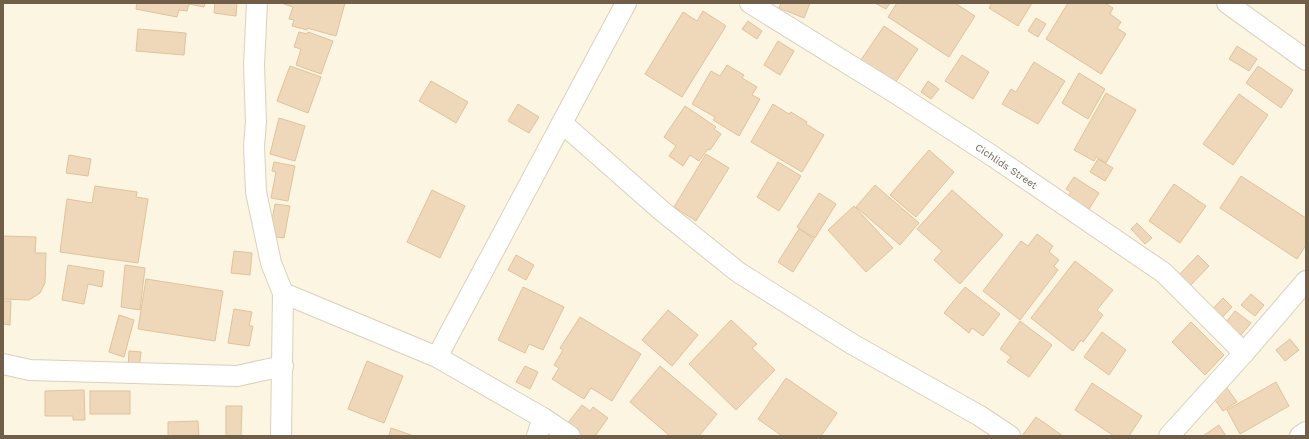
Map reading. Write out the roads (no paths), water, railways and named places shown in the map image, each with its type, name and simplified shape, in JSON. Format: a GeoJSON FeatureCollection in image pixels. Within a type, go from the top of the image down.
{"type":"FeatureCollection","features":[{"type":"Feature","properties":{"kind":"street"},"geometry":{"type":"LineString","coordinates":[[257,3],[254,65],[256,122],[254,146],[256,192],[271,263],[283,293],[281,436]]}},
{"type":"Feature","properties":{"kind":"street"},"geometry":{"type":"LineString","coordinates":[[437,357],[626,3]]}},
{"type":"Feature","properties":{"kind":"street","name":"Cichlids Street"},"geometry":{"type":"LineString","coordinates":[[750,3],[900,96],[994,157],[1164,273],[1244,353]]}},
{"type":"Feature","properties":{"kind":"street"},"geometry":{"type":"LineString","coordinates":[[1227,3],[1306,60]]}},
{"type":"Feature","properties":{"kind":"street"},"geometry":{"type":"LineString","coordinates":[[562,123],[662,211],[738,272],[852,344],[980,416],[1010,436]]}},
{"type":"Feature","properties":{"kind":"street"},"geometry":{"type":"LineString","coordinates":[[1169,436],[1244,353],[1306,281]]}},
{"type":"Feature","properties":{"kind":"street"},"geometry":{"type":"LineString","coordinates":[[283,293],[437,357],[540,427],[570,436]]}},
{"type":"Feature","properties":{"kind":"street"},"geometry":{"type":"LineString","coordinates":[[3,364],[30,370],[237,376],[283,366]]}},
{"type":"Feature","properties":{"kind":"street"},"geometry":{"type":"LineString","coordinates":[[1300,436],[1306,432]]}}]}
